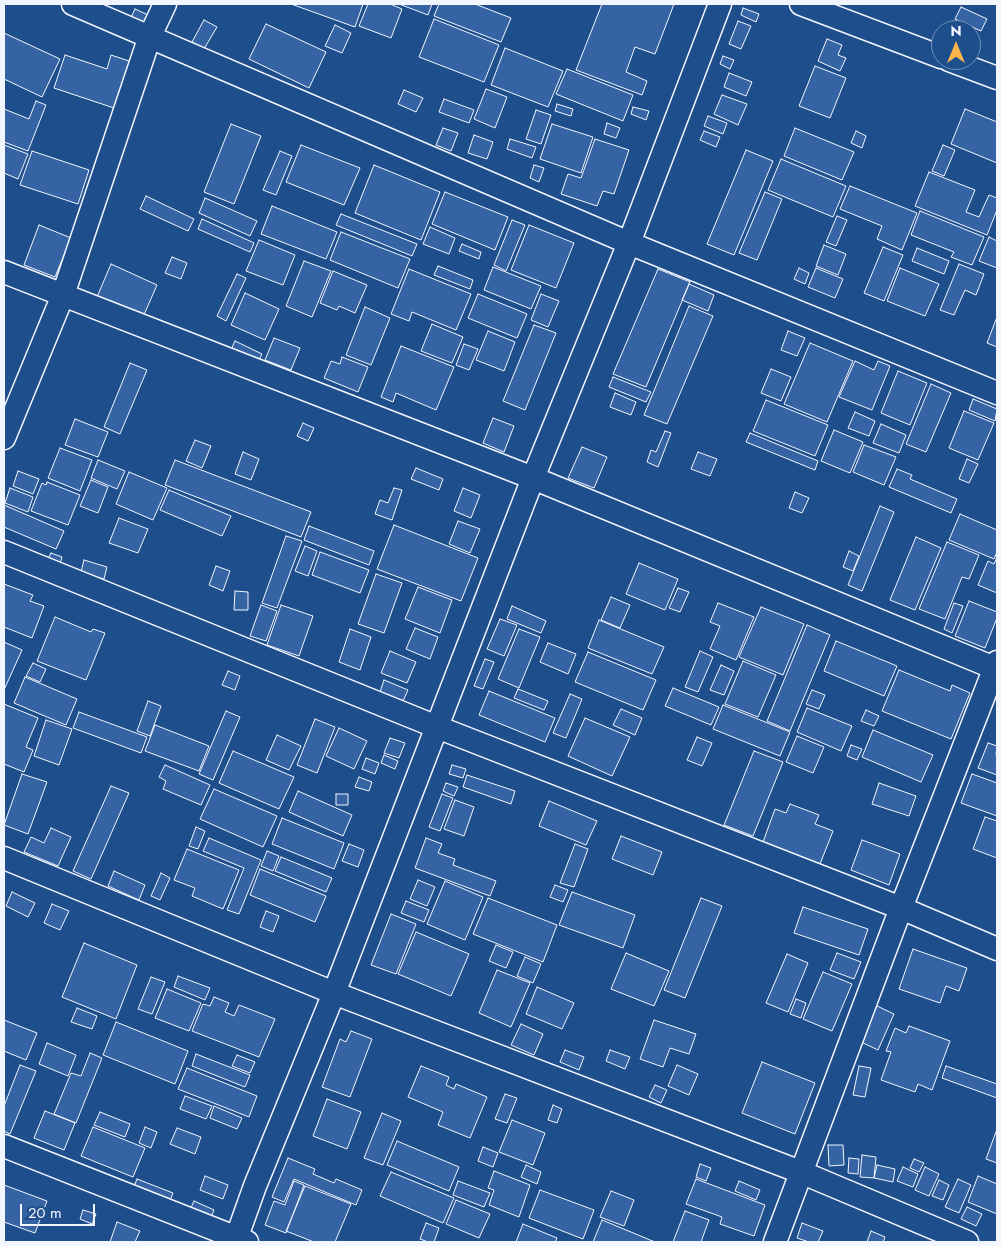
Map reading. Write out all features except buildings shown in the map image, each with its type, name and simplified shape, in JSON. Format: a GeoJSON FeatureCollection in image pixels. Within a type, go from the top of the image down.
{"type":"FeatureCollection","features":[{"type":"Feature","properties":{"kind":"street"},"geometry":{"type":"LineString","coordinates":[[73,4],[629,243],[997,393]]}},
{"type":"Feature","properties":{"kind":"street"},"geometry":{"type":"LineString","coordinates":[[4,438],[63,295],[150,36],[164,4]]}},
{"type":"Feature","properties":{"kind":"street"},"geometry":{"type":"LineString","coordinates":[[4,1146],[239,1241],[255,1186],[334,994],[533,478],[629,243],[720,4]]}},
{"type":"Feature","properties":{"kind":"street"},"geometry":{"type":"LineString","coordinates":[[801,4],[931,53]]}},
{"type":"Feature","properties":{"kind":"street"},"geometry":{"type":"LineString","coordinates":[[976,70],[997,78]]}},
{"type":"Feature","properties":{"kind":"street"},"geometry":{"type":"LineString","coordinates":[[4,272],[533,478],[996,666],[901,908],[803,1173],[775,1242]]}},
{"type":"Feature","properties":{"kind":"street"},"geometry":{"type":"LineString","coordinates":[[4,552],[437,727],[901,908],[997,949]]}},
{"type":"Feature","properties":{"kind":"street"},"geometry":{"type":"LineString","coordinates":[[4,858],[334,994],[803,1173],[967,1242]]}}]}
